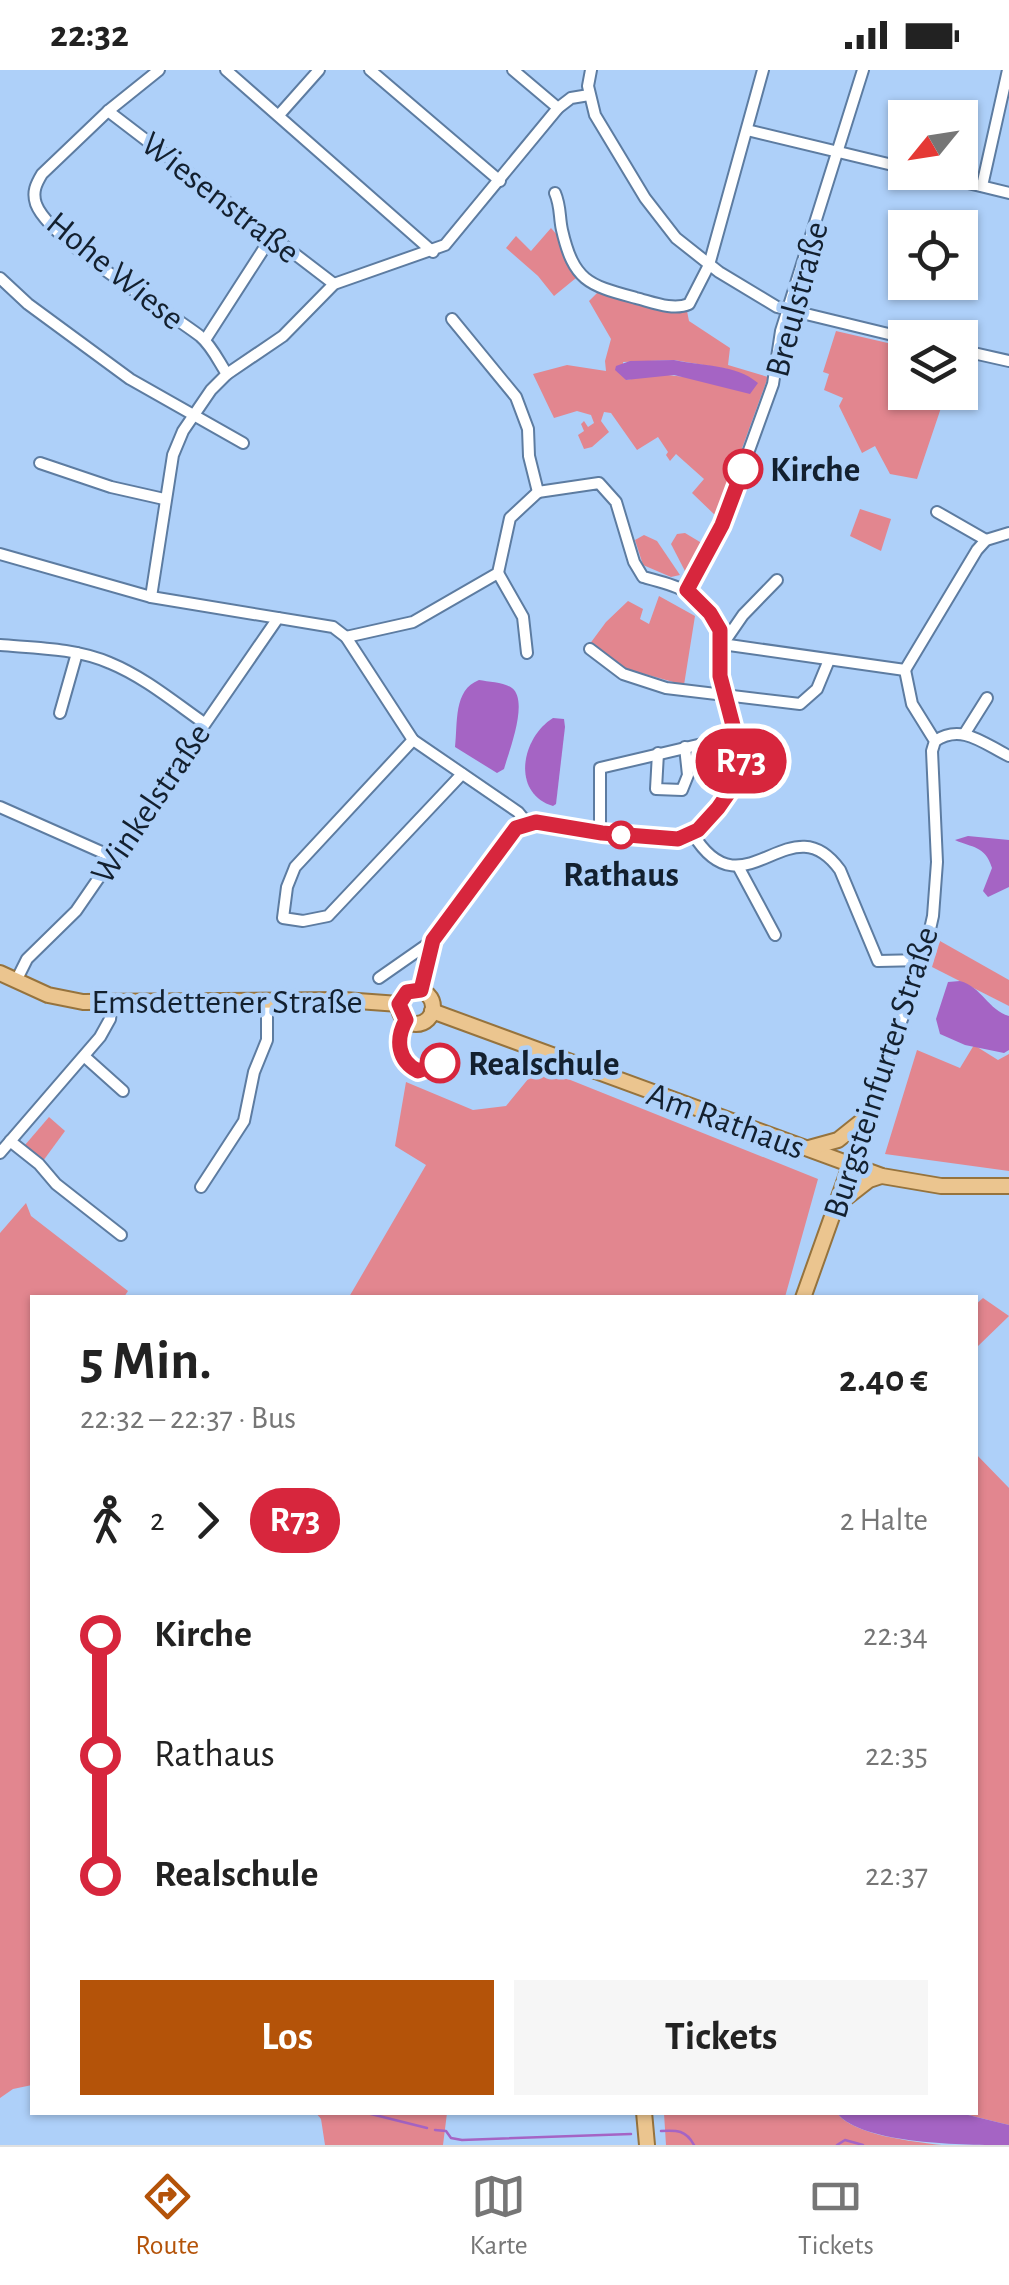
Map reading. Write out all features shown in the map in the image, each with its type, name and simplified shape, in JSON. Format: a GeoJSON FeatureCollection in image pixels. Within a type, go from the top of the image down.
{"type":"FeatureCollection","features":[{"type":"Feature","properties":{"kind":"main road","name":"Emsdettener Straße"},"geometry":{"type":"LineString","coordinates":[[0,973],[48,995],[112,1004],[344,1000],[399,1004]]}},
{"type":"Feature","properties":{"kind":"main road"},"geometry":{"type":"LineString","coordinates":[[421,990],[430,998],[432,1011],[424,1021],[412,1023],[402,1016],[399,1004],[407,992],[421,990]]}},
{"type":"Feature","properties":{"kind":"main road","name":"Am Rathaus"},"geometry":{"type":"LineString","coordinates":[[432,1011],[882,1176],[941,1186],[1009,1186]]}},
{"type":"Feature","properties":{"kind":"main road"},"geometry":{"type":"LineString","coordinates":[[804,1149],[838,1140],[868,1116]]}},
{"type":"Feature","properties":{"kind":"main road","name":"Burgsteinfurter Straße"},"geometry":{"type":"LineString","coordinates":[[804,1295],[850,1166]]}},
{"type":"Feature","properties":{"kind":"main road"},"geometry":{"type":"LineString","coordinates":[[836,1206],[868,1180],[882,1176]]}},
{"type":"Feature","properties":{"kind":"main road"},"geometry":{"type":"LineString","coordinates":[[644,2115],[648,2145]]}},
{"type":"Feature","properties":{"kind":"street","name":"Hohe Wiese"},"geometry":{"type":"LineString","coordinates":[[159,70],[108,111],[42,174],[35,185],[37,206],[59,233],[205,340],[228,374]]}},
{"type":"Feature","properties":{"kind":"street"},"geometry":{"type":"LineString","coordinates":[[226,70],[433,252]]}},
{"type":"Feature","properties":{"kind":"street"},"geometry":{"type":"LineString","coordinates":[[279,115],[319,70]]}},
{"type":"Feature","properties":{"kind":"street"},"geometry":{"type":"LineString","coordinates":[[370,70],[500,181]]}},
{"type":"Feature","properties":{"kind":"street"},"geometry":{"type":"LineString","coordinates":[[513,70],[558,108]]}},
{"type":"Feature","properties":{"kind":"street"},"geometry":{"type":"LineString","coordinates":[[591,70],[589,95],[596,114],[654,210],[676,238],[710,265],[787,311],[888,334]]}},
{"type":"Feature","properties":{"kind":"street"},"geometry":{"type":"LineString","coordinates":[[555,193],[562,208],[561,226],[584,280],[660,305],[682,307],[694,298],[710,265],[762,70]]}},
{"type":"Feature","properties":{"kind":"street","name":"Breulstraße"},"geometry":{"type":"LineString","coordinates":[[687,590],[722,525],[774,384],[781,331],[864,70]]}},
{"type":"Feature","properties":{"kind":"street"},"geometry":{"type":"LineString","coordinates":[[982,186],[1008,70]]}},
{"type":"Feature","properties":{"kind":"street"},"geometry":{"type":"LineString","coordinates":[[151,597],[173,455],[194,412],[228,374],[283,336],[334,284],[445,246],[558,108],[570,98],[589,95]]}},
{"type":"Feature","properties":{"kind":"street","name":"Wiesenstraße"},"geometry":{"type":"LineString","coordinates":[[108,111],[334,284]]}},
{"type":"Feature","properties":{"kind":"street"},"geometry":{"type":"LineString","coordinates":[[746,130],[888,164]]}},
{"type":"Feature","properties":{"kind":"street"},"geometry":{"type":"LineString","coordinates":[[978,185],[1009,193]]}},
{"type":"Feature","properties":{"kind":"street","name":"Hohe Wiese"},"geometry":{"type":"LineString","coordinates":[[205,340],[272,236]]}},
{"type":"Feature","properties":{"kind":"street"},"geometry":{"type":"LineString","coordinates":[[0,278],[28,304],[130,379],[243,442]]}},
{"type":"Feature","properties":{"kind":"street"},"geometry":{"type":"LineString","coordinates":[[452,319],[516,398],[528,428],[529,456],[538,492]]}},
{"type":"Feature","properties":{"kind":"street"},"geometry":{"type":"LineString","coordinates":[[978,354],[1009,362]]}},
{"type":"Feature","properties":{"kind":"street"},"geometry":{"type":"LineString","coordinates":[[40,463],[164,500]]}},
{"type":"Feature","properties":{"kind":"street"},"geometry":{"type":"LineString","coordinates":[[0,554],[151,597],[333,627],[346,637],[413,740],[518,812],[527,823],[678,839],[706,824],[739,778],[741,756],[720,676],[722,644],[716,621],[687,590],[642,576],[616,502],[599,482],[538,492],[510,518],[498,573],[523,617],[527,652]]}},
{"type":"Feature","properties":{"kind":"street"},"geometry":{"type":"LineString","coordinates":[[937,512],[986,540]]}},
{"type":"Feature","properties":{"kind":"street"},"geometry":{"type":"LineString","coordinates":[[1009,533],[986,540],[960,574],[905,670],[912,704],[935,742],[942,736],[966,734],[1009,756]]}},
{"type":"Feature","properties":{"kind":"street"},"geometry":{"type":"LineString","coordinates":[[346,637],[413,622],[498,573]]}},
{"type":"Feature","properties":{"kind":"street"},"geometry":{"type":"LineString","coordinates":[[722,644],[776,580]]}},
{"type":"Feature","properties":{"kind":"street","name":"Winkelstraße"},"geometry":{"type":"LineString","coordinates":[[16,982],[27,959],[76,911],[278,618]]}},
{"type":"Feature","properties":{"kind":"street"},"geometry":{"type":"LineString","coordinates":[[722,644],[905,670]]}},
{"type":"Feature","properties":{"kind":"street"},"geometry":{"type":"LineString","coordinates":[[0,646],[76,653],[107,661],[204,723]]}},
{"type":"Feature","properties":{"kind":"street"},"geometry":{"type":"LineString","coordinates":[[590,650],[623,674],[666,688],[800,704],[817,688],[829,660]]}},
{"type":"Feature","properties":{"kind":"street"},"geometry":{"type":"LineString","coordinates":[[60,713],[76,653]]}},
{"type":"Feature","properties":{"kind":"street"},"geometry":{"type":"LineString","coordinates":[[966,734],[986,698]]}},
{"type":"Feature","properties":{"kind":"street"},"geometry":{"type":"LineString","coordinates":[[600,833],[600,768],[736,736]]}},
{"type":"Feature","properties":{"kind":"street"},"geometry":{"type":"LineString","coordinates":[[413,740],[295,867],[286,887],[283,918],[304,921],[328,916],[462,774]]}},
{"type":"Feature","properties":{"kind":"street","name":"Burgsteinfurter Straße"},"geometry":{"type":"LineString","coordinates":[[850,1166],[923,960],[934,916],[935,742]]}},
{"type":"Feature","properties":{"kind":"street"},"geometry":{"type":"LineString","coordinates":[[658,753],[656,789],[682,790],[688,775],[685,747]]}},
{"type":"Feature","properties":{"kind":"street"},"geometry":{"type":"LineString","coordinates":[[0,807],[114,858]]}},
{"type":"Feature","properties":{"kind":"street","name":"Emsdettener Straße"},"geometry":{"type":"LineString","coordinates":[[379,978],[433,940],[505,839],[527,823]]}},
{"type":"Feature","properties":{"kind":"street"},"geometry":{"type":"LineString","coordinates":[[692,834],[707,855],[738,868],[758,863],[782,848],[799,846],[818,851],[840,870],[878,961],[923,960]]}},
{"type":"Feature","properties":{"kind":"street"},"geometry":{"type":"LineString","coordinates":[[738,868],[775,935]]}},
{"type":"Feature","properties":{"kind":"street","name":"Emsdettener Straße"},"geometry":{"type":"LineString","coordinates":[[421,990],[433,940]]}},
{"type":"Feature","properties":{"kind":"street"},"geometry":{"type":"LineString","coordinates":[[201,1187],[244,1121],[254,1072],[266,1040],[267,1002]]}},
{"type":"Feature","properties":{"kind":"street"},"geometry":{"type":"LineString","coordinates":[[0,1153],[84,1056],[110,1019],[112,1004]]}},
{"type":"Feature","properties":{"kind":"street"},"geometry":{"type":"LineString","coordinates":[[84,1056],[123,1091]]}},
{"type":"Feature","properties":{"kind":"street"},"geometry":{"type":"LineString","coordinates":[[10,1141],[39,1164],[56,1184],[121,1235]]}},
{"type":"Feature","properties":{"kind":"shaded area"},"geometry":{"type":"Polygon","coordinates":[[[551,228],[576,278],[554,296],[506,248],[516,236],[531,251],[551,228]]]}},
{"type":"Feature","properties":{"kind":"shaded area"},"geometry":{"type":"Polygon","coordinates":[[[598,292],[687,311],[689,321],[730,348],[728,365],[768,377],[717,517],[692,493],[704,479],[676,454],[670,461],[658,437],[637,450],[611,413],[604,412],[601,421],[609,432],[584,449],[578,435],[584,431],[584,421],[588,427],[594,423],[591,415],[577,411],[554,418],[533,374],[567,365],[606,371],[611,339],[589,301],[598,292]],[[674,360],[623,362],[626,380],[659,374],[685,377],[727,369],[674,360]]]}},
{"type":"Feature","properties":{"kind":"shaded area"},"geometry":{"type":"Polygon","coordinates":[[[836,331],[888,343],[888,410],[940,410],[917,479],[890,474],[875,446],[862,453],[839,406],[843,398],[824,390],[829,374],[823,372],[836,331]]]}},
{"type":"Feature","properties":{"kind":"shaded area"},"geometry":{"type":"Polygon","coordinates":[[[674,360],[729,369],[758,383],[750,394],[674,375],[626,380],[615,370],[630,361],[674,360]]]}},
{"type":"Feature","properties":{"kind":"shaded area"},"geometry":{"type":"Polygon","coordinates":[[[860,509],[891,519],[881,551],[850,536],[860,509]]]}},
{"type":"Feature","properties":{"kind":"shaded area"},"geometry":{"type":"Polygon","coordinates":[[[685,533],[705,545],[686,573],[671,544],[677,534],[685,533]]]}},
{"type":"Feature","properties":{"kind":"shaded area"},"geometry":{"type":"Polygon","coordinates":[[[644,535],[657,541],[680,575],[671,577],[643,565],[635,540],[644,535]]]}},
{"type":"Feature","properties":{"kind":"shaded area"},"geometry":{"type":"Polygon","coordinates":[[[659,596],[695,616],[684,685],[623,668],[621,671],[589,645],[628,601],[643,609],[640,619],[649,624],[659,596]]]}},
{"type":"Feature","properties":{"kind":"shaded area"},"geometry":{"type":"Polygon","coordinates":[[[479,680],[509,686],[517,694],[519,704],[510,751],[504,769],[497,773],[455,747],[461,699],[479,680]]]}},
{"type":"Feature","properties":{"kind":"shaded area"},"geometry":{"type":"Polygon","coordinates":[[[553,718],[564,719],[565,727],[553,806],[531,790],[525,765],[534,738],[553,718]]]}},
{"type":"Feature","properties":{"kind":"shaded area"},"geometry":{"type":"Polygon","coordinates":[[[968,836],[1009,840],[1009,887],[988,897],[983,891],[992,868],[982,851],[955,840],[968,836]]]}},
{"type":"Feature","properties":{"kind":"shaded area"},"geometry":{"type":"Polygon","coordinates":[[[940,941],[1009,980],[1009,1006],[932,967],[940,941]]]}},
{"type":"Feature","properties":{"kind":"shaded area"},"geometry":{"type":"Polygon","coordinates":[[[960,981],[1009,1016],[1009,1050],[1004,1053],[965,1045],[940,1034],[936,1019],[948,982],[960,981]]]}},
{"type":"Feature","properties":{"kind":"shaded area"},"geometry":{"type":"Polygon","coordinates":[[[974,1045],[998,1060],[1009,1054],[1009,1171],[885,1154],[917,1050],[960,1068],[974,1045]]]}},
{"type":"Feature","properties":{"kind":"shaded area"},"geometry":{"type":"Polygon","coordinates":[[[538,1067],[818,1179],[786,1295],[350,1295],[426,1165],[395,1146],[406,1082],[473,1110],[506,1106],[538,1067]]]}},
{"type":"Feature","properties":{"kind":"shaded area"},"geometry":{"type":"Polygon","coordinates":[[[49,1117],[65,1131],[43,1161],[25,1145],[49,1117]]]}},
{"type":"Feature","properties":{"kind":"shaded area"},"geometry":{"type":"Polygon","coordinates":[[[26,1203],[31,1216],[128,1291],[125,1295],[30,1295],[30,2085],[13,2089],[0,2098],[0,1233],[26,1203]]]}},
{"type":"Feature","properties":{"kind":"shaded area"},"geometry":{"type":"Polygon","coordinates":[[[983,1298],[1009,1316],[978,1346],[978,1302],[983,1298]]]}},
{"type":"Feature","properties":{"kind":"shaded area"},"geometry":{"type":"Polygon","coordinates":[[[978,1456],[1009,1488],[1009,2125],[968,2115],[978,2115],[978,1456]]]}},
{"type":"Feature","properties":{"kind":"shaded area"},"geometry":{"type":"Polygon","coordinates":[[[318,2115],[447,2115],[443,2145],[325,2145],[318,2115]]]}},
{"type":"Feature","properties":{"kind":"shaded area"},"geometry":{"type":"Polygon","coordinates":[[[664,2115],[839,2115],[870,2132],[942,2145],[666,2145],[664,2115]]]}},
{"type":"Feature","properties":{"kind":"shaded area"},"geometry":{"type":"Polygon","coordinates":[[[839,2115],[968,2115],[1009,2125],[1009,2145],[917,2141],[869,2132],[839,2115]]]}},
{"type":"Feature","properties":{"kind":"waterway"},"geometry":{"type":"LineString","coordinates":[[375,2115],[427,2128]]}},
{"type":"Feature","properties":{"kind":"waterway"},"geometry":{"type":"LineString","coordinates":[[435,2130],[462,2140],[631,2134]]}},
{"type":"Feature","properties":{"kind":"waterway"},"geometry":{"type":"LineString","coordinates":[[661,2131],[680,2132],[694,2145]]}},
{"type":"Feature","properties":{"kind":"waterway"},"geometry":{"type":"LineString","coordinates":[[837,2145],[845,2140],[863,2145]]}},
{"type":"Feature","properties":{"kind":"bus line","name":"R73"},"geometry":{"type":"LineString","coordinates":[[440,1063],[418,1071],[406,1065],[399,1035],[406,1020],[399,1004],[407,992],[421,990],[433,940],[516,828],[536,822],[602,833],[678,839],[706,824],[739,778],[741,756],[720,676],[720,630],[710,613],[687,590],[722,525],[743,469]]}},
{"type":"Feature","properties":{"kind":"place","name":"Kirche"},"geometry":{"type":"Point","coordinates":[743,469]}},
{"type":"Feature","properties":{"kind":"place","name":"Rathaus"},"geometry":{"type":"Point","coordinates":[621,835]}},
{"type":"Feature","properties":{"kind":"place","name":"Realschule"},"geometry":{"type":"Point","coordinates":[440,1063]}}]}
